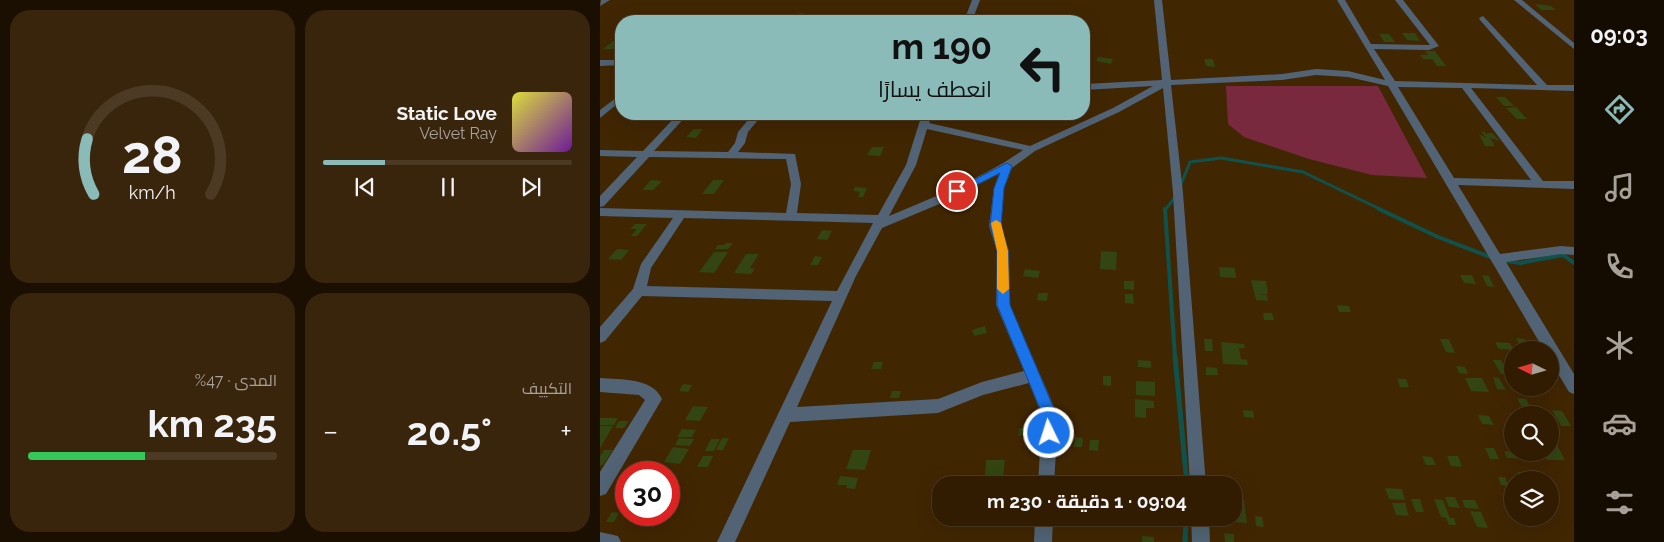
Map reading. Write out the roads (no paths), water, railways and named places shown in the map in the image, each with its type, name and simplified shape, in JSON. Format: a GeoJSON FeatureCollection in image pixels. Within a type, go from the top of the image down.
{"type":"FeatureCollection","features":[{"type":"Feature","properties":{"kind":"street"},"geometry":{"type":"LineString","coordinates":[[600,4],[606,0]]}},
{"type":"Feature","properties":{"kind":"street"},"geometry":{"type":"LineString","coordinates":[[970,15],[976,0]]}},
{"type":"Feature","properties":{"kind":"street"},"geometry":{"type":"LineString","coordinates":[[1158,0],[1178,193],[1197,476]]}},
{"type":"Feature","properties":{"kind":"street"},"geometry":{"type":"LineString","coordinates":[[1341,0],[1574,388]]}},
{"type":"Feature","properties":{"kind":"street"},"geometry":{"type":"LineString","coordinates":[[1367,46],[1430,48],[1435,46],[1399,0]]}},
{"type":"Feature","properties":{"kind":"street"},"geometry":{"type":"LineString","coordinates":[[1518,0],[1574,47]]}},
{"type":"Feature","properties":{"kind":"street"},"geometry":{"type":"LineString","coordinates":[[1483,18],[1544,87]]}},
{"type":"Feature","properties":{"kind":"street"},"geometry":{"type":"LineString","coordinates":[[600,63],[615,64]]}},
{"type":"Feature","properties":{"kind":"street"},"geometry":{"type":"LineString","coordinates":[[1090,87],[1282,77],[1316,72],[1348,74],[1390,84],[1574,88]]}},
{"type":"Feature","properties":{"kind":"street"},"geometry":{"type":"LineString","coordinates":[[600,212],[791,217],[880,222],[940,199],[1007,166],[1031,149],[1116,110],[1166,82]]}},
{"type":"Feature","properties":{"kind":"street"},"geometry":{"type":"LineString","coordinates":[[1464,85],[1540,184]]}},
{"type":"Feature","properties":{"kind":"street"},"geometry":{"type":"LineString","coordinates":[[600,116],[615,102]]}},
{"type":"Feature","properties":{"kind":"street"},"geometry":{"type":"LineString","coordinates":[[600,203],[677,120]]}},
{"type":"Feature","properties":{"kind":"street"},"geometry":{"type":"LineString","coordinates":[[731,155],[740,143],[742,132],[753,120]]}},
{"type":"Feature","properties":{"kind":"street"},"geometry":{"type":"LineString","coordinates":[[726,542],[840,296],[910,165],[925,120]]}},
{"type":"Feature","properties":{"kind":"street"},"geometry":{"type":"LineString","coordinates":[[924,125],[1031,149]]}},
{"type":"Feature","properties":{"kind":"street"},"geometry":{"type":"LineString","coordinates":[[600,153],[791,156],[796,184],[791,217]]}},
{"type":"Feature","properties":{"kind":"street"},"geometry":{"type":"LineString","coordinates":[[1007,166],[999,188],[996,226],[1003,251],[1004,305],[1050,416],[1047,476]]}},
{"type":"Feature","properties":{"kind":"street"},"geometry":{"type":"LineString","coordinates":[[1449,181],[1574,185]]}},
{"type":"Feature","properties":{"kind":"street"},"geometry":{"type":"LineString","coordinates":[[600,338],[639,291],[645,267],[681,214]]}},
{"type":"Feature","properties":{"kind":"street"},"geometry":{"type":"LineString","coordinates":[[1496,259],[1561,250],[1574,251]]}},
{"type":"Feature","properties":{"kind":"street"},"geometry":{"type":"LineString","coordinates":[[639,291],[840,296]]}},
{"type":"Feature","properties":{"kind":"street"},"geometry":{"type":"LineString","coordinates":[[785,416],[938,406],[982,389],[1034,375]]}},
{"type":"Feature","properties":{"kind":"street"},"geometry":{"type":"LineString","coordinates":[[600,385],[642,389],[654,399],[600,488]]}},
{"type":"Feature","properties":{"kind":"street"},"geometry":{"type":"LineString","coordinates":[[1043,542],[1044,526]]}},
{"type":"Feature","properties":{"kind":"street"},"geometry":{"type":"LineString","coordinates":[[1201,526],[1202,542]]}},
{"type":"Feature","properties":{"kind":"street"},"geometry":{"type":"LineString","coordinates":[[600,541],[612,542]]}},
{"type":"Feature","properties":{"kind":"waterway"},"geometry":{"type":"LineString","coordinates":[[1180,187],[1190,162],[1221,158],[1303,172],[1382,210]]}},
{"type":"Feature","properties":{"kind":"waterway"},"geometry":{"type":"LineString","coordinates":[[1165,210],[1176,196]]}},
{"type":"Feature","properties":{"kind":"waterway"},"geometry":{"type":"LineString","coordinates":[[1379,209],[1438,237],[1493,258]]}},
{"type":"Feature","properties":{"kind":"waterway"},"geometry":{"type":"LineString","coordinates":[[1165,210],[1175,357]]}},
{"type":"Feature","properties":{"kind":"waterway"},"geometry":{"type":"LineString","coordinates":[[1507,261],[1520,263],[1563,255],[1574,263]]}},
{"type":"Feature","properties":{"kind":"waterway"},"geometry":{"type":"LineString","coordinates":[[1175,356],[1186,476]]}},
{"type":"Feature","properties":{"kind":"waterway"},"geometry":{"type":"LineString","coordinates":[[1185,542],[1186,526]]}}]}
